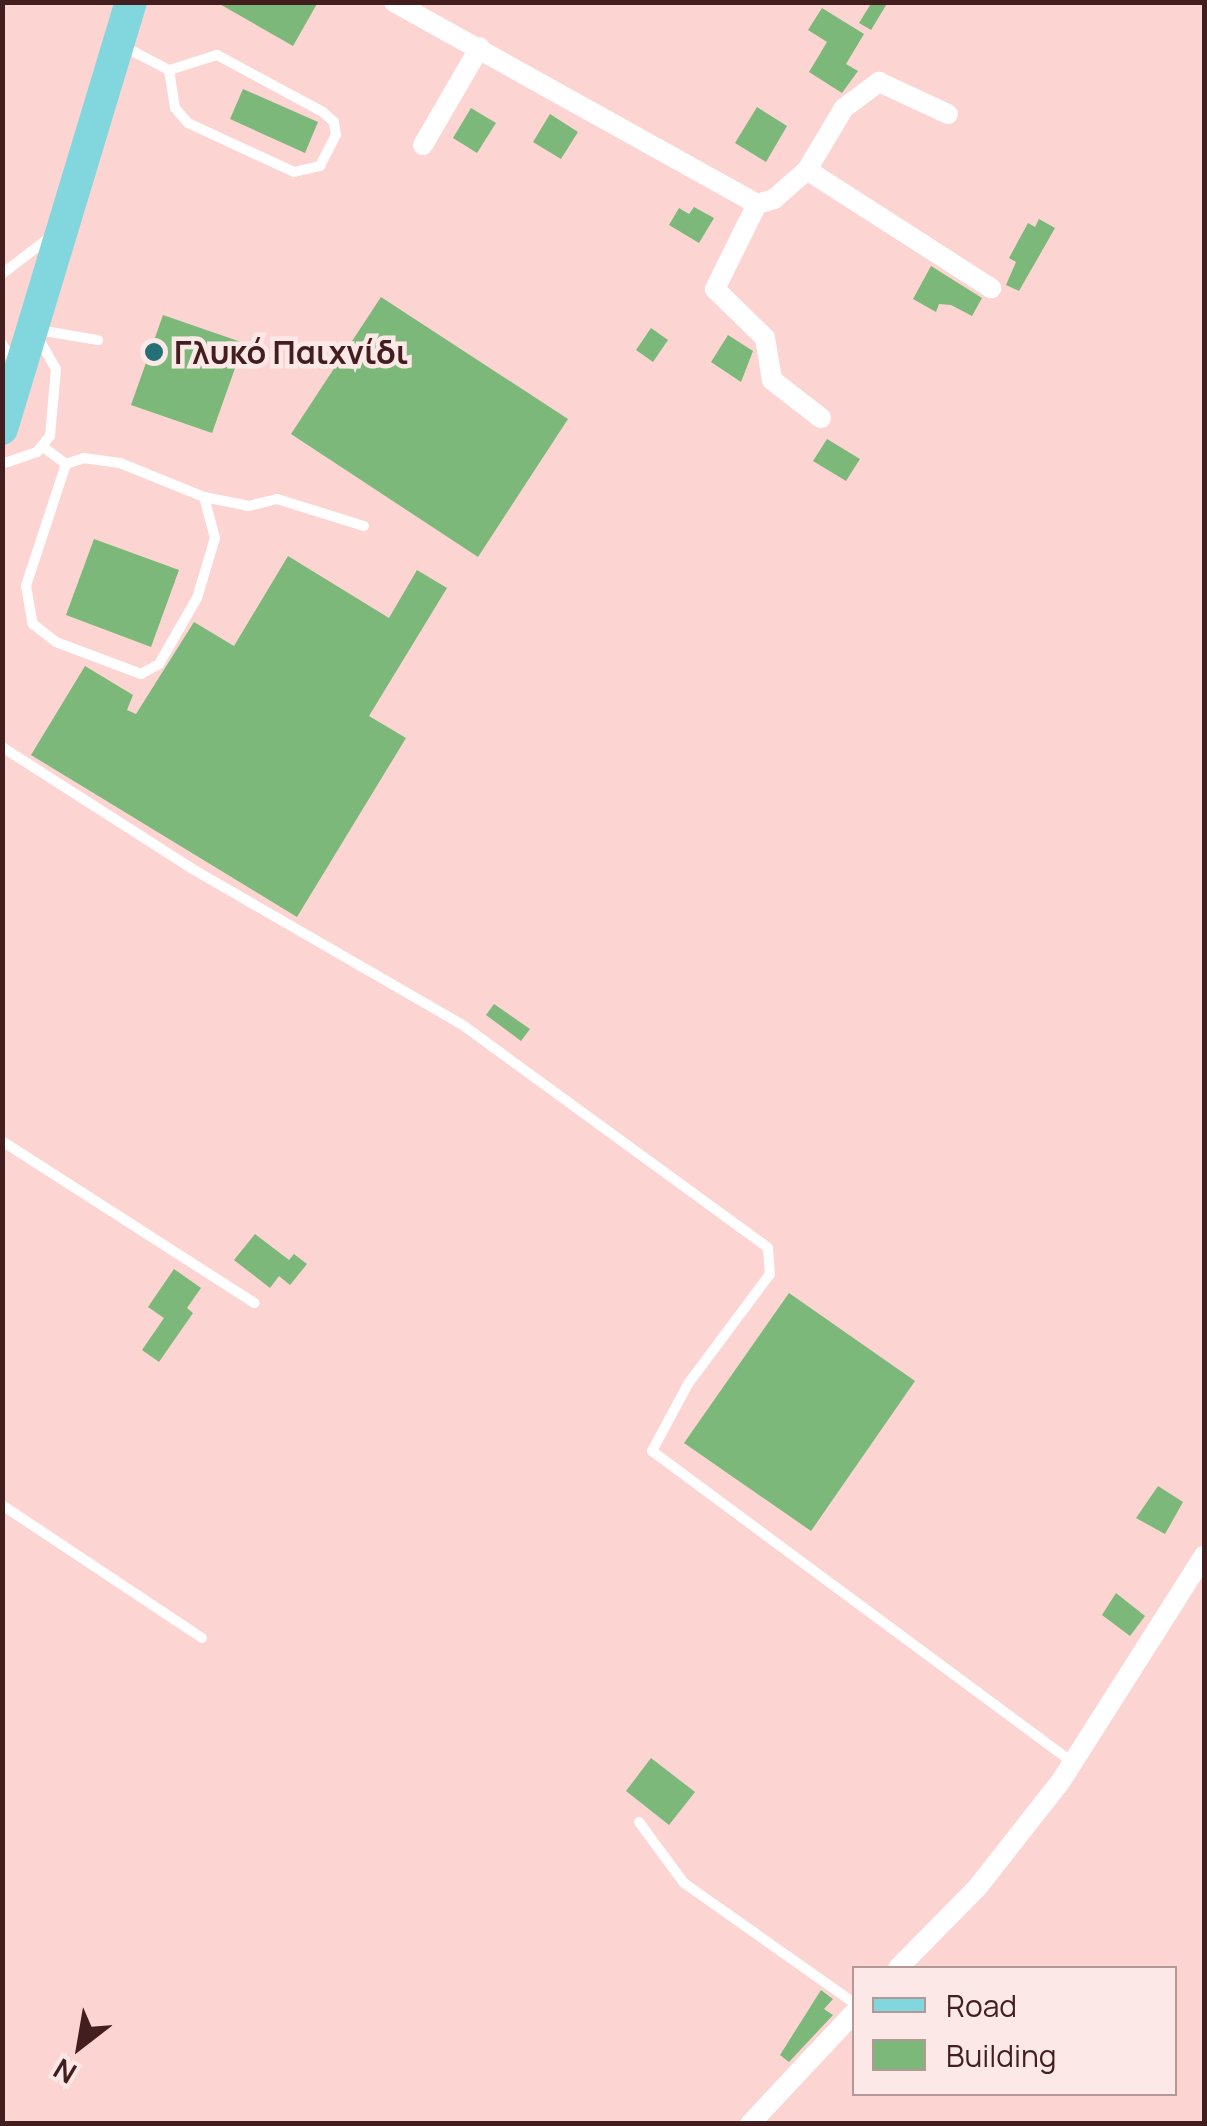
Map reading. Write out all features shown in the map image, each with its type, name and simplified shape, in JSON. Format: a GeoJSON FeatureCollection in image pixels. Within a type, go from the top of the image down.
{"type":"FeatureCollection","features":[{"type":"Feature","properties":{"kind":"main road"},"geometry":{"type":"LineString","coordinates":[[2,430],[18,349],[62,229],[131,2]]}},
{"type":"Feature","properties":{"kind":"street"},"geometry":{"type":"LineString","coordinates":[[394,2],[757,204],[774,199],[806,170],[844,108],[879,82],[948,114]]}},
{"type":"Feature","properties":{"kind":"street"},"geometry":{"type":"LineString","coordinates":[[423,146],[480,47]]}},
{"type":"Feature","properties":{"kind":"street"},"geometry":{"type":"LineString","coordinates":[[806,170],[991,288]]}},
{"type":"Feature","properties":{"kind":"street"},"geometry":{"type":"LineString","coordinates":[[757,204],[715,289],[766,338],[772,380],[821,418]]}},
{"type":"Feature","properties":{"kind":"street"},"geometry":{"type":"LineString","coordinates":[[900,1966],[977,1888],[1073,1762],[1204,1556]]}},
{"type":"Feature","properties":{"kind":"street"},"geometry":{"type":"LineString","coordinates":[[750,2124],[852,2015]]}},
{"type":"Feature","properties":{"kind":"lane"},"geometry":{"type":"LineString","coordinates":[[118,42],[168,70],[218,56],[323,112],[334,122],[336,135],[320,166],[294,172],[188,123],[175,108],[168,70]]}},
{"type":"Feature","properties":{"kind":"lane"},"geometry":{"type":"LineString","coordinates":[[2,274],[62,229]]}},
{"type":"Feature","properties":{"kind":"lane"},"geometry":{"type":"LineString","coordinates":[[18,349],[98,340]]}},
{"type":"Feature","properties":{"kind":"lane"},"geometry":{"type":"LineString","coordinates":[[2,464],[42,446],[58,402],[56,369],[18,349]]}},
{"type":"Feature","properties":{"kind":"lane"},"geometry":{"type":"LineString","coordinates":[[42,446],[66,464]]}},
{"type":"Feature","properties":{"kind":"lane"},"geometry":{"type":"LineString","coordinates":[[66,464],[84,458],[120,463],[204,497],[250,506],[277,499],[364,526]]}},
{"type":"Feature","properties":{"kind":"lane"},"geometry":{"type":"LineString","coordinates":[[66,464],[26,586],[33,624],[56,642],[141,674],[159,664],[196,598],[214,538],[204,497]]}},
{"type":"Feature","properties":{"kind":"lane"},"geometry":{"type":"LineString","coordinates":[[2,747],[196,870],[464,1026],[768,1248],[770,1274],[688,1384],[652,1451],[1073,1762]]}},
{"type":"Feature","properties":{"kind":"lane"},"geometry":{"type":"LineString","coordinates":[[2,1141],[254,1303]]}},
{"type":"Feature","properties":{"kind":"lane"},"geometry":{"type":"LineString","coordinates":[[2,1506],[202,1638]]}},
{"type":"Feature","properties":{"kind":"lane"},"geometry":{"type":"LineString","coordinates":[[639,1822],[684,1882],[852,2002]]}},
{"type":"Feature","properties":{"kind":"building"},"geometry":{"type":"Polygon","coordinates":[[[216,2],[318,2],[293,46],[216,2]]]}},
{"type":"Feature","properties":{"kind":"building"},"geometry":{"type":"Polygon","coordinates":[[[872,2],[888,2],[871,30],[859,23],[872,2]]]}},
{"type":"Feature","properties":{"kind":"building"},"geometry":{"type":"Polygon","coordinates":[[[822,8],[864,34],[846,64],[858,71],[842,93],[809,72],[827,42],[808,30],[822,8]]]}},
{"type":"Feature","properties":{"kind":"building"},"geometry":{"type":"Polygon","coordinates":[[[243,89],[318,122],[305,153],[230,119],[243,89]]]}},
{"type":"Feature","properties":{"kind":"building"},"geometry":{"type":"Polygon","coordinates":[[[757,107],[787,126],[766,162],[735,143],[757,107]]]}},
{"type":"Feature","properties":{"kind":"building"},"geometry":{"type":"Polygon","coordinates":[[[471,108],[496,123],[477,153],[453,138],[471,108]]]}},
{"type":"Feature","properties":{"kind":"building"},"geometry":{"type":"Polygon","coordinates":[[[550,114],[578,132],[561,159],[533,142],[550,114]]]}},
{"type":"Feature","properties":{"kind":"building"},"geometry":{"type":"Polygon","coordinates":[[[694,207],[714,218],[699,243],[669,225],[679,208],[689,214],[694,207]]]}},
{"type":"Feature","properties":{"kind":"building"},"geometry":{"type":"Polygon","coordinates":[[[1039,219],[1055,228],[1019,291],[1006,285],[1016,262],[1009,258],[1028,223],[1035,227],[1039,219]]]}},
{"type":"Feature","properties":{"kind":"building"},"geometry":{"type":"Polygon","coordinates":[[[931,266],[982,298],[972,316],[951,305],[939,304],[936,312],[913,299],[931,266]]]}},
{"type":"Feature","properties":{"kind":"building"},"geometry":{"type":"Polygon","coordinates":[[[381,297],[568,419],[478,557],[291,434],[381,297]]]}},
{"type":"Feature","properties":{"kind":"building"},"geometry":{"type":"Polygon","coordinates":[[[163,315],[244,343],[212,433],[131,405],[163,315]]]}},
{"type":"Feature","properties":{"kind":"building"},"geometry":{"type":"Polygon","coordinates":[[[651,328],[668,340],[653,362],[636,350],[651,328]]]}},
{"type":"Feature","properties":{"kind":"building"},"geometry":{"type":"Polygon","coordinates":[[[728,335],[753,351],[741,382],[711,362],[728,335]]]}},
{"type":"Feature","properties":{"kind":"building"},"geometry":{"type":"Polygon","coordinates":[[[827,439],[860,459],[846,481],[813,461],[827,439]]]}},
{"type":"Feature","properties":{"kind":"building"},"geometry":{"type":"Polygon","coordinates":[[[94,539],[179,570],[151,647],[66,615],[94,539]]]}},
{"type":"Feature","properties":{"kind":"building"},"geometry":{"type":"Polygon","coordinates":[[[288,556],[389,618],[417,570],[447,588],[369,716],[406,738],[297,917],[31,755],[85,666],[133,695],[127,710],[136,714],[194,622],[234,646],[288,556]]]}},
{"type":"Feature","properties":{"kind":"building"},"geometry":{"type":"Polygon","coordinates":[[[494,1004],[530,1029],[521,1041],[486,1015],[494,1004]]]}},
{"type":"Feature","properties":{"kind":"building"},"geometry":{"type":"Polygon","coordinates":[[[255,1234],[289,1260],[294,1254],[307,1264],[290,1285],[279,1276],[270,1288],[234,1260],[255,1234]]]}},
{"type":"Feature","properties":{"kind":"building"},"geometry":{"type":"Polygon","coordinates":[[[174,1269],[201,1288],[187,1308],[193,1313],[159,1362],[142,1350],[164,1318],[148,1307],[174,1269]]]}},
{"type":"Feature","properties":{"kind":"building"},"geometry":{"type":"Polygon","coordinates":[[[789,1293],[915,1381],[811,1531],[684,1443],[789,1293]]]}},
{"type":"Feature","properties":{"kind":"building"},"geometry":{"type":"Polygon","coordinates":[[[1158,1486],[1183,1502],[1165,1534],[1136,1518],[1158,1486]]]}},
{"type":"Feature","properties":{"kind":"building"},"geometry":{"type":"Polygon","coordinates":[[[1116,1593],[1145,1616],[1130,1636],[1102,1615],[1116,1593]]]}},
{"type":"Feature","properties":{"kind":"building"},"geometry":{"type":"Polygon","coordinates":[[[651,1758],[695,1792],[669,1825],[626,1791],[651,1758]]]}},
{"type":"Feature","properties":{"kind":"building"},"geometry":{"type":"Polygon","coordinates":[[[821,1990],[833,1999],[824,2009],[833,2015],[789,2062],[780,2055],[821,1990]]]}},
{"type":"Feature","properties":{"kind":"place","name":"Γλυκό Παιχνίδι"},"geometry":{"type":"Point","coordinates":[154,352]}}]}
